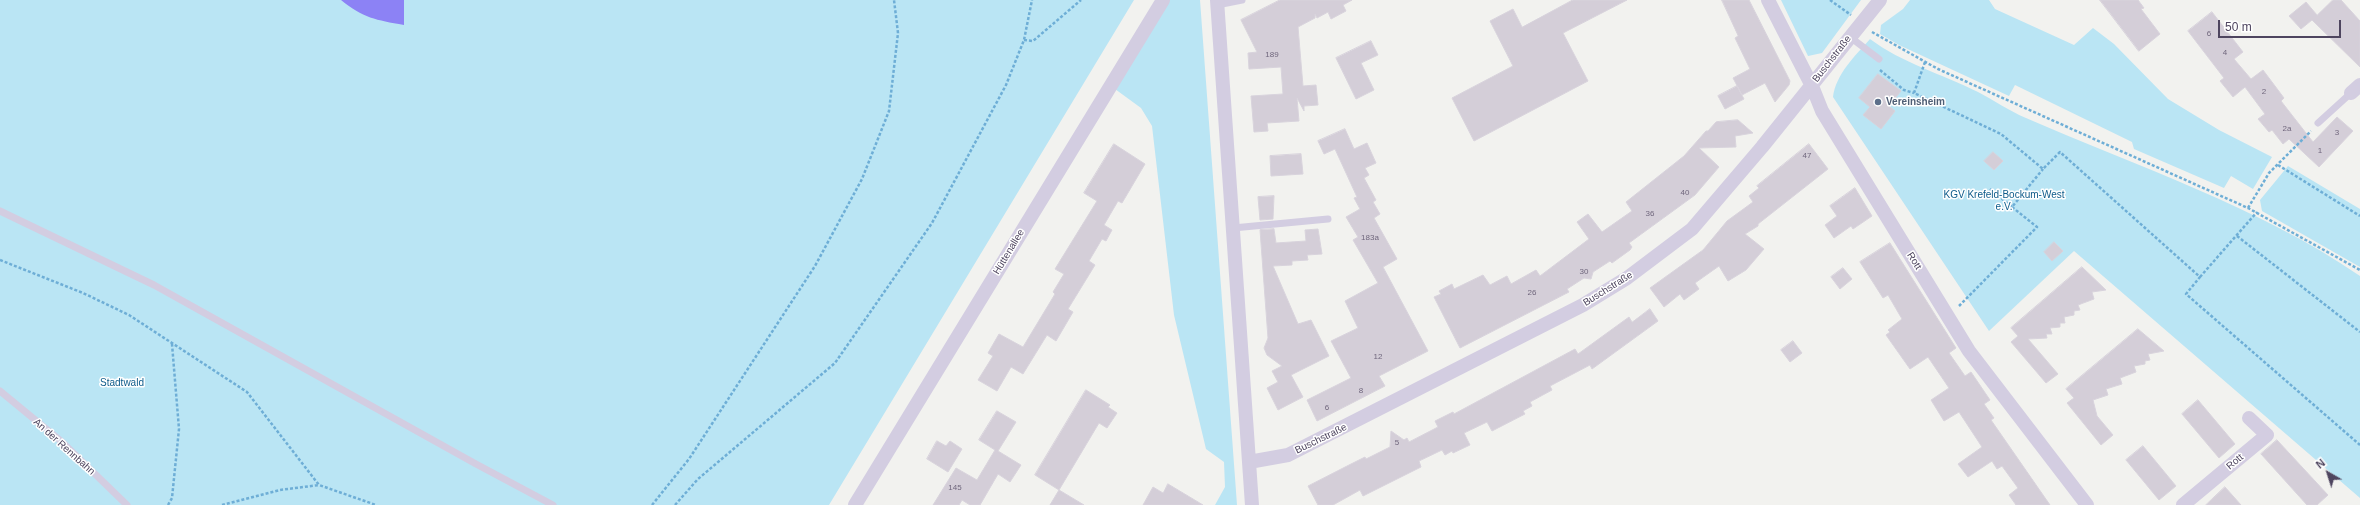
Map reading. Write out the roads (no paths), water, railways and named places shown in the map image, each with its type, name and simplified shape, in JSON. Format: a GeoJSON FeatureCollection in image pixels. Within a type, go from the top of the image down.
{"type":"FeatureCollection","features":[{"type":"Feature","properties":{"kind":"street","name":"Hüttenallee"},"geometry":{"type":"LineString","coordinates":[[855,505],[1163,0]]}},
{"type":"Feature","properties":{"kind":"street","name":"Rott"},"geometry":{"type":"LineString","coordinates":[[1768,0],[1812,86],[1822,111],[1969,351],[2087,505]]}},
{"type":"Feature","properties":{"kind":"street","name":"Buschstraße"},"geometry":{"type":"LineString","coordinates":[[1249,462],[1288,455],[1576,308],[1627,278],[1692,229],[1812,86],[1880,0]]}},
{"type":"Feature","properties":{"kind":"street"},"geometry":{"type":"LineString","coordinates":[[1217,3],[1252,505]]}},
{"type":"Feature","properties":{"kind":"street","name":"Rott"},"geometry":{"type":"LineString","coordinates":[[2183,505],[2267,435],[2249,418]]}},
{"type":"Feature","properties":{"kind":"lane"},"geometry":{"type":"LineString","coordinates":[[1217,3],[1242,0]]}},
{"type":"Feature","properties":{"kind":"lane"},"geometry":{"type":"LineString","coordinates":[[1850,37],[1879,59]]}},
{"type":"Feature","properties":{"kind":"lane"},"geometry":{"type":"LineString","coordinates":[[2318,123],[2356,89]]}},
{"type":"Feature","properties":{"kind":"lane"},"geometry":{"type":"LineString","coordinates":[[0,211],[154,285],[476,464],[553,505]]}},
{"type":"Feature","properties":{"kind":"lane"},"geometry":{"type":"LineString","coordinates":[[1233,228],[1328,220]]}},
{"type":"Feature","properties":{"kind":"lane","name":"An der Rennbahn"},"geometry":{"type":"LineString","coordinates":[[0,391],[62,442],[127,505]]}},
{"type":"Feature","properties":{"kind":"place","name":"Vereinsheim"},"geometry":{"type":"Point","coordinates":[1878,102]}},
{"type":"Feature","properties":{"kind":"park label","name":"KGV Krefeld-Bockum-West e.V."},"geometry":{"type":"Point","coordinates":[2004,200]}},
{"type":"Feature","properties":{"kind":"park label","name":"Stadtwald"},"geometry":{"type":"Point","coordinates":[122,383]}}]}
